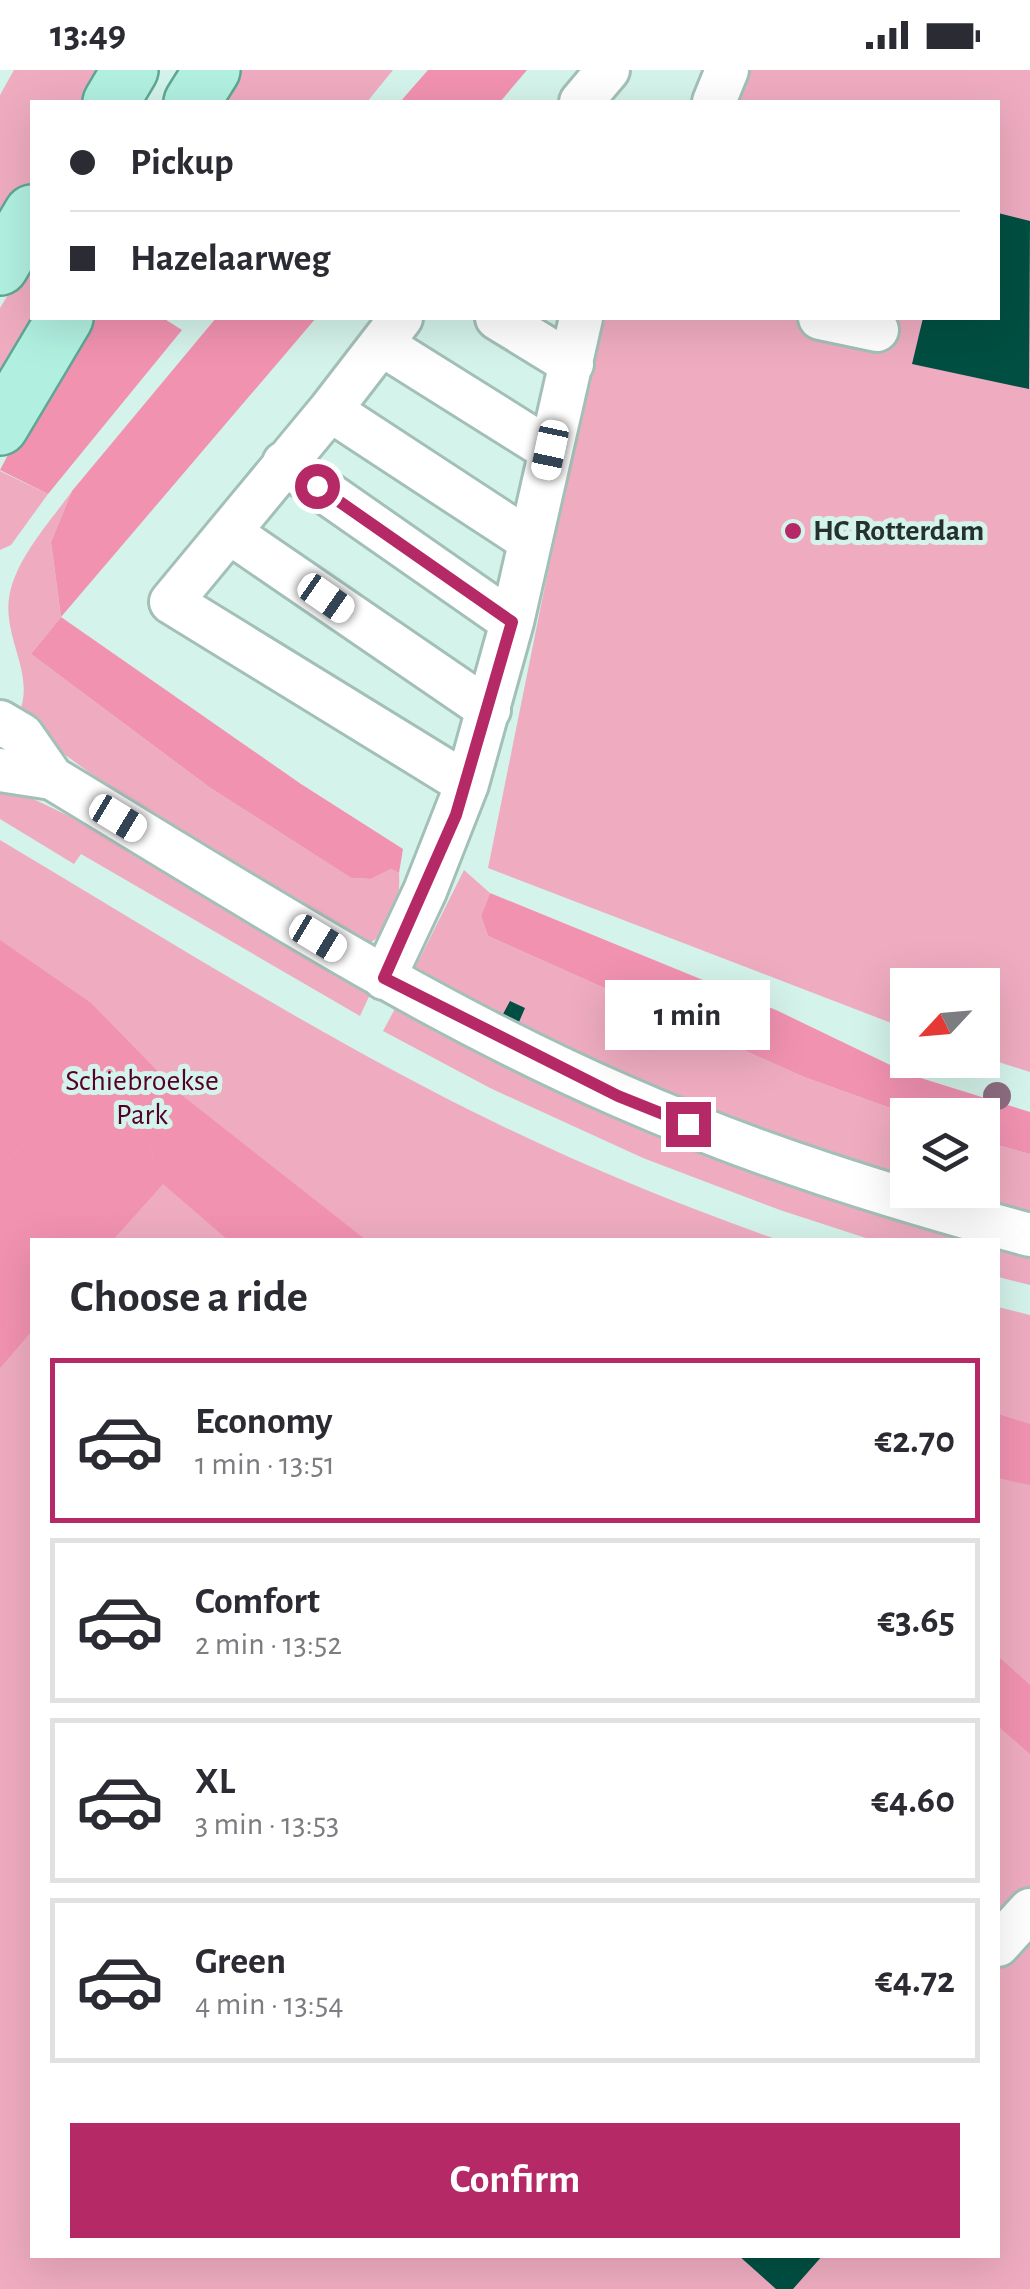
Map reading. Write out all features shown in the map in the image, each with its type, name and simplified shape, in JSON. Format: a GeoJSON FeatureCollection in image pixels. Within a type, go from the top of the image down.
{"type":"FeatureCollection","features":[{"type":"Feature","properties":{"kind":"main road"},"geometry":{"type":"LineString","coordinates":[[112,100],[130,70]]}},
{"type":"Feature","properties":{"kind":"main road"},"geometry":{"type":"LineString","coordinates":[[193,100],[212,70]]}},
{"type":"Feature","properties":{"kind":"main road"},"geometry":{"type":"LineString","coordinates":[[0,267],[30,216]]}},
{"type":"Feature","properties":{"kind":"main road"},"geometry":{"type":"LineString","coordinates":[[0,427],[64,320]]}},
{"type":"Feature","properties":{"kind":"street"},"geometry":{"type":"LineString","coordinates":[[582,100],[608,70]]}},
{"type":"Feature","properties":{"kind":"street"},"geometry":{"type":"LineString","coordinates":[[715,100],[727,70]]}},
{"type":"Feature","properties":{"kind":"street"},"geometry":{"type":"LineString","coordinates":[[500,320],[572,364]]}},
{"type":"Feature","properties":{"kind":"street"},"geometry":{"type":"LineString","coordinates":[[384,978],[425,891],[467,784],[512,622],[581,320]]}},
{"type":"Feature","properties":{"kind":"street"},"geometry":{"type":"LineString","coordinates":[[830,320],[877,330]]}},
{"type":"Feature","properties":{"kind":"street"},"geometry":{"type":"LineString","coordinates":[[467,784],[171,602],[391,330],[550,450]]}},
{"type":"Feature","properties":{"kind":"street"},"geometry":{"type":"LineString","coordinates":[[330,410],[530,540]]}},
{"type":"Feature","properties":{"kind":"street"},"geometry":{"type":"LineString","coordinates":[[284,463],[512,622]]}},
{"type":"Feature","properties":{"kind":"street"},"geometry":{"type":"LineString","coordinates":[[229,532],[489,710]]}},
{"type":"Feature","properties":{"kind":"street"},"geometry":{"type":"LineString","coordinates":[[0,722],[22,735],[52,778]]}},
{"type":"Feature","properties":{"kind":"street"},"geometry":{"type":"LineString","coordinates":[[0,770],[52,778],[384,978],[618,1096],[876,1194],[1030,1234]]}},
{"type":"Feature","properties":{"kind":"street"},"geometry":{"type":"LineString","coordinates":[[1000,1943],[1030,1910]]}},
{"type":"Feature","properties":{"kind":"green space"},"geometry":{"type":"Polygon","coordinates":[[[14,70],[111,70],[91,100],[30,100],[30,184],[0,233],[0,95],[14,70]]]}},
{"type":"Feature","properties":{"kind":"green space"},"geometry":{"type":"Polygon","coordinates":[[[229,70],[393,70],[369,100],[208,100],[229,70]]]}},
{"type":"Feature","properties":{"kind":"green space","name":"HC Rotterdam"},"geometry":{"type":"Polygon","coordinates":[[[748,70],[1030,70],[1030,1072],[1000,1062],[1000,968],[890,968],[890,1022],[488,868],[599,320],[1000,320],[1000,100],[739,100],[748,70]]]}},
{"type":"Feature","properties":{"kind":"green space"},"geometry":{"type":"Polygon","coordinates":[[[30,258],[30,320],[36,320],[0,381],[0,308],[30,258]]]}},
{"type":"Feature","properties":{"kind":"green space"},"geometry":{"type":"Polygon","coordinates":[[[0,471],[48,494],[11,545],[0,550],[0,471]]]}},
{"type":"Feature","properties":{"kind":"green space"},"geometry":{"type":"Polygon","coordinates":[[[72,491],[51,542],[61,617],[31,654],[209,787],[351,878],[371,879],[391,869],[399,873],[393,916],[374,940],[364,946],[168,830],[16,719],[24,689],[11,629],[9,598],[18,569],[72,491]]]}},
{"type":"Feature","properties":{"kind":"green space"},"geometry":{"type":"Polygon","coordinates":[[[0,783],[96,829],[373,988],[360,1016],[81,854],[74,864],[0,819],[0,783]]]}},
{"type":"Feature","properties":{"kind":"green space","name":"Schiebroekse Park"},"geometry":{"type":"Polygon","coordinates":[[[0,840],[245,987],[432,1091],[600,1171],[773,1238],[30,1238],[30,2258],[1000,2258],[1000,1308],[1030,1315],[1030,2289],[0,2289],[0,840]]]}},
{"type":"Feature","properties":{"kind":"green space"},"geometry":{"type":"Polygon","coordinates":[[[464,870],[490,893],[481,916],[488,936],[804,1077],[890,1108],[890,1183],[711,1121],[413,972],[464,870]]]}},
{"type":"Feature","properties":{"kind":"green space"},"geometry":{"type":"Polygon","coordinates":[[[398,1003],[890,1200],[890,1208],[909,1208],[984,1238],[866,1238],[643,1158],[490,1088],[383,1031],[398,1003]]]}},
{"type":"Feature","properties":{"kind":"green space"},"geometry":{"type":"Polygon","coordinates":[[[1000,1146],[1030,1154],[1030,1223],[976,1208],[1000,1208],[1000,1146]]]}},
{"type":"Feature","properties":{"kind":"green space"},"geometry":{"type":"Polygon","coordinates":[[[1000,1242],[1030,1250],[1030,1285],[1000,1278],[1000,1242]]]}},
{"type":"Feature","properties":{"kind":"shaded area"},"geometry":{"type":"Polygon","coordinates":[[[428,70],[527,70],[502,100],[402,100],[428,70]]]}},
{"type":"Feature","properties":{"kind":"shaded area"},"geometry":{"type":"Polygon","coordinates":[[[79,320],[166,320],[182,330],[48,494],[0,470],[79,320]]]}},
{"type":"Feature","properties":{"kind":"shaded area"},"geometry":{"type":"Polygon","coordinates":[[[214,320],[314,320],[61,617],[51,542],[72,491],[214,320]]]}},
{"type":"Feature","properties":{"kind":"shaded area"},"geometry":{"type":"Polygon","coordinates":[[[61,617],[301,784],[403,849],[399,873],[391,869],[371,879],[351,878],[209,787],[31,654],[61,617]]]}},
{"type":"Feature","properties":{"kind":"shaded area"},"geometry":{"type":"Polygon","coordinates":[[[490,893],[776,1010],[890,1065],[890,1078],[921,1078],[985,1098],[890,1098],[890,1108],[804,1077],[488,936],[481,916],[490,893]]]}},
{"type":"Feature","properties":{"kind":"shaded area"},"geometry":{"type":"Polygon","coordinates":[[[0,940],[91,1003],[179,1093],[363,1238],[226,1238],[163,1184],[115,1238],[88,1238],[154,1157],[147,1139],[70,1092],[0,1170],[0,940]]]}},
{"type":"Feature","properties":{"kind":"shaded area"},"geometry":{"type":"Polygon","coordinates":[[[70,1092],[147,1139],[154,1157],[88,1238],[30,1238],[30,1301],[0,1335],[0,1170],[70,1092]]]}},
{"type":"Feature","properties":{"kind":"shaded area"},"geometry":{"type":"Polygon","coordinates":[[[1000,1103],[1030,1112],[1030,1154],[1000,1146],[1000,1103]]]}},
{"type":"Feature","properties":{"kind":"shaded area"},"geometry":{"type":"Polygon","coordinates":[[[30,1301],[30,1333],[0,1368],[0,1335],[30,1301]]]}},
{"type":"Feature","properties":{"kind":"shaded area"},"geometry":{"type":"Polygon","coordinates":[[[1000,1415],[1030,1424],[1030,1485],[1000,1478],[1000,1415]]]}},
{"type":"Feature","properties":{"kind":"shaded area"},"geometry":{"type":"Polygon","coordinates":[[[1000,1658],[1030,1685],[1030,1754],[1000,1728],[1000,1658]]]}},
{"type":"Feature","properties":{"kind":"building"},"geometry":{"type":"Polygon","coordinates":[[[1000,214],[1030,221],[1029,389],[912,364],[923,320],[1000,320],[1000,214]]]}},
{"type":"Feature","properties":{"kind":"building"},"geometry":{"type":"Polygon","coordinates":[[[510,1001],[525,1008],[519,1022],[503,1014],[510,1001]]]}},
{"type":"Feature","properties":{"kind":"building"},"geometry":{"type":"Polygon","coordinates":[[[741,2258],[820,2258],[793,2289],[776,2289],[741,2258]]]}},
{"type":"Feature","properties":{"kind":"place","name":"HC Rotterdam"},"geometry":{"type":"Point","coordinates":[793,531]}},
{"type":"Feature","properties":{"kind":"route"},"geometry":{"type":"LineString","coordinates":[[317,486],[512,622],[456,815],[384,978],[618,1096],[688,1124]]}}]}
